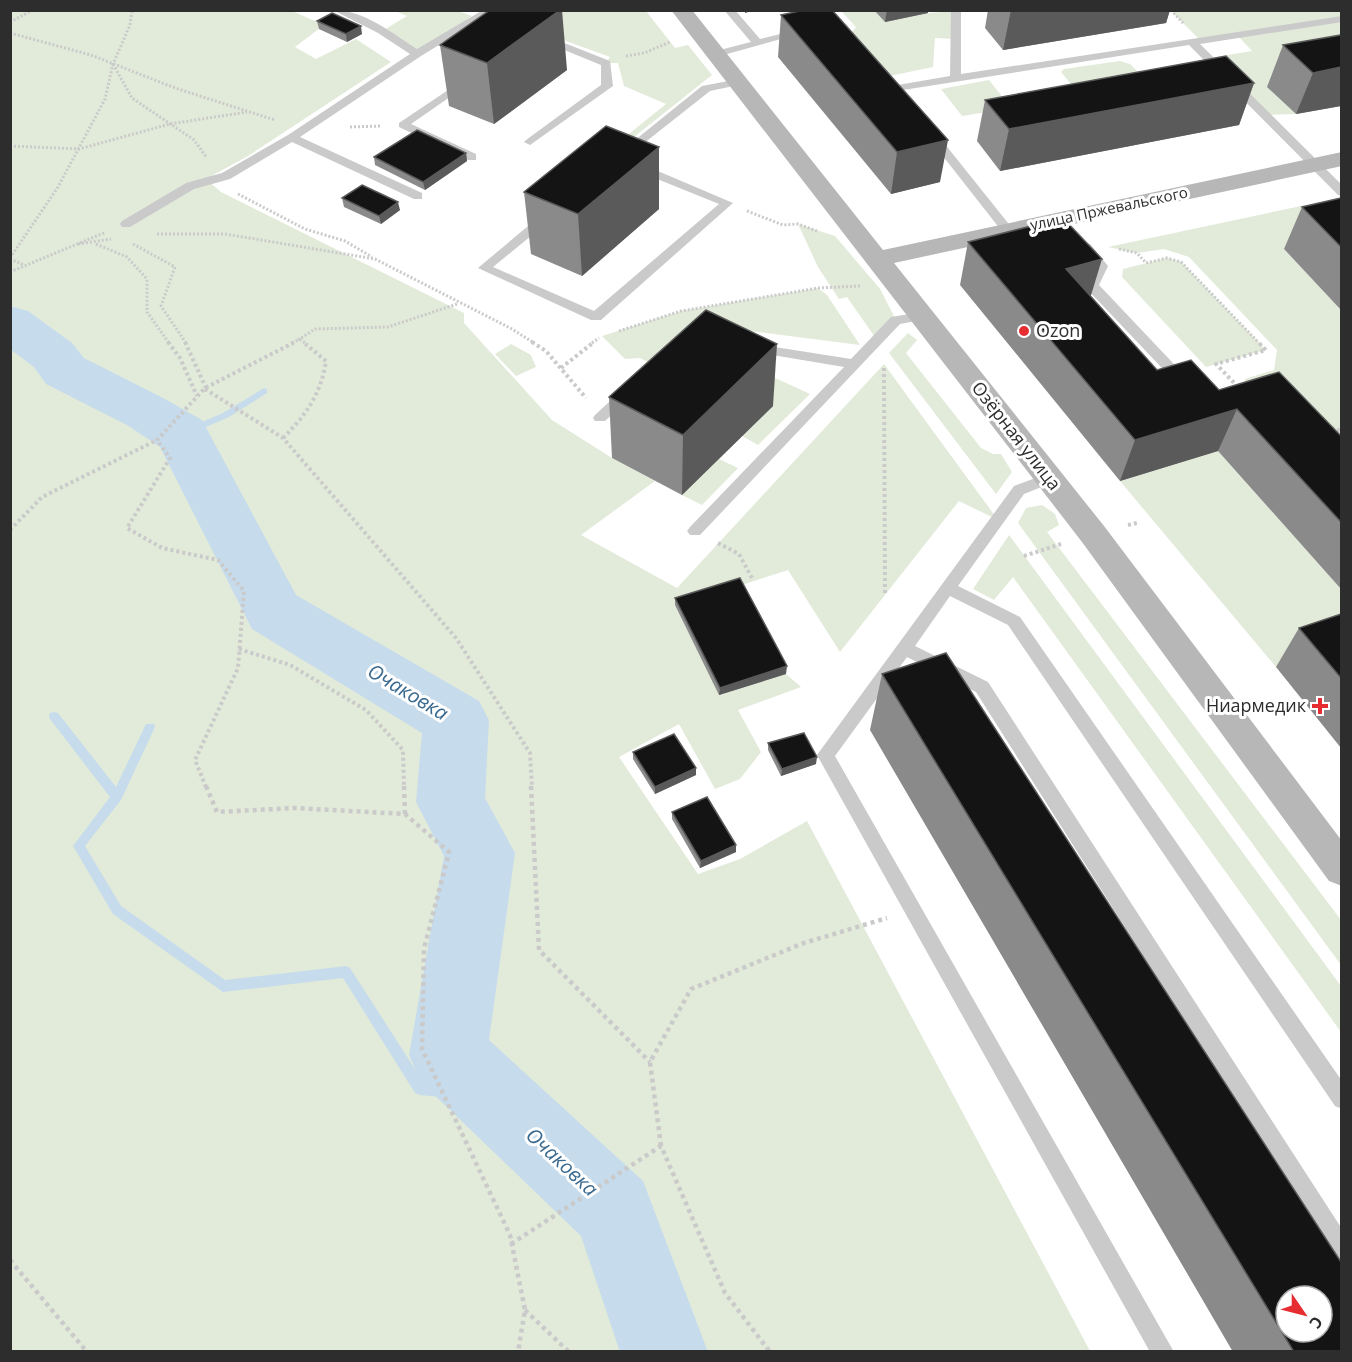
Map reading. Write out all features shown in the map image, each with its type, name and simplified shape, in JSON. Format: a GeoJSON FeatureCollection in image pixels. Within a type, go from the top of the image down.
{"type":"FeatureCollection","features":[{"type":"Feature","properties":{"kind":"street","name":"Озёрная улица"},"geometry":{"type":"LineString","coordinates":[[681,10],[739,82],[871,272],[922,316],[1049,478],[1341,870]]}},
{"type":"Feature","properties":{"kind":"street","name":"улица Пржевальского"},"geometry":{"type":"LineString","coordinates":[[871,272],[1008,231],[1070,228],[1341,159]]}},
{"type":"Feature","properties":{"kind":"lane"},"geometry":{"type":"LineString","coordinates":[[338,10],[382,31],[417,54]]}},
{"type":"Feature","properties":{"kind":"lane"},"geometry":{"type":"LineString","coordinates":[[729,10],[758,43]]}},
{"type":"Feature","properties":{"kind":"lane"},"geometry":{"type":"LineString","coordinates":[[955,78],[956,10]]}},
{"type":"Feature","properties":{"kind":"lane"},"geometry":{"type":"LineString","coordinates":[[126,224],[190,186],[221,178],[292,136],[417,54],[493,13]]}},
{"type":"Feature","properties":{"kind":"lane"},"geometry":{"type":"LineString","coordinates":[[910,107],[891,86],[1341,19]]}},
{"type":"Feature","properties":{"kind":"lane"},"geometry":{"type":"LineString","coordinates":[[716,54],[814,28]]}},
{"type":"Feature","properties":{"kind":"lane"},"geometry":{"type":"LineString","coordinates":[[530,142],[607,86],[606,63],[532,33]]}},
{"type":"Feature","properties":{"kind":"lane"},"geometry":{"type":"LineString","coordinates":[[1192,42],[1341,192]]}},
{"type":"Feature","properties":{"kind":"lane"},"geometry":{"type":"LineString","coordinates":[[472,158],[403,125],[477,73]]}},
{"type":"Feature","properties":{"kind":"lane"},"geometry":{"type":"LineString","coordinates":[[555,210],[484,267],[596,317],[727,203],[618,159],[706,88],[739,82]]}},
{"type":"Feature","properties":{"kind":"lane"},"geometry":{"type":"LineString","coordinates":[[925,126],[1008,231]]}},
{"type":"Feature","properties":{"kind":"lane"},"geometry":{"type":"LineString","coordinates":[[292,136],[418,196]]}},
{"type":"Feature","properties":{"kind":"lane"},"geometry":{"type":"LineString","coordinates":[[1070,228],[1102,266],[1092,286],[1197,396]]}},
{"type":"Feature","properties":{"kind":"lane"},"geometry":{"type":"LineString","coordinates":[[695,531],[896,320],[922,316]]}},
{"type":"Feature","properties":{"kind":"lane"},"geometry":{"type":"LineString","coordinates":[[744,346],[855,364]]}},
{"type":"Feature","properties":{"kind":"lane"},"geometry":{"type":"LineString","coordinates":[[600,418],[638,382]]}},
{"type":"Feature","properties":{"kind":"lane"},"geometry":{"type":"LineString","coordinates":[[1049,478],[1019,490],[826,755],[1163,1352]]}},
{"type":"Feature","properties":{"kind":"lane"},"geometry":{"type":"LineString","coordinates":[[948,588],[1014,621],[1341,1099]]}},
{"type":"Feature","properties":{"kind":"lane"},"geometry":{"type":"LineString","coordinates":[[904,648],[982,687],[1341,1249]]}},
{"type":"Feature","properties":{"kind":"path"},"geometry":{"type":"LineString","coordinates":[[10,22],[33,10]]}},
{"type":"Feature","properties":{"kind":"path"},"geometry":{"type":"LineString","coordinates":[[25,265],[10,258],[58,187],[105,99],[113,64],[130,25],[132,10]]}},
{"type":"Feature","properties":{"kind":"path"},"geometry":{"type":"LineString","coordinates":[[10,33],[91,55],[175,88],[303,129]]}},
{"type":"Feature","properties":{"kind":"path"},"geometry":{"type":"LineString","coordinates":[[606,63],[606,58],[644,53],[670,42]]}},
{"type":"Feature","properties":{"kind":"path"},"geometry":{"type":"LineString","coordinates":[[113,64],[132,98],[194,140],[228,189],[305,229],[345,241],[457,303],[512,329],[546,351],[588,400],[600,418]]}},
{"type":"Feature","properties":{"kind":"path"},"geometry":{"type":"LineString","coordinates":[[10,146],[79,149],[171,124],[248,112]]}},
{"type":"Feature","properties":{"kind":"path"},"geometry":{"type":"LineString","coordinates":[[727,203],[783,225],[798,224],[826,233]]}},
{"type":"Feature","properties":{"kind":"path"},"geometry":{"type":"LineString","coordinates":[[10,272],[126,224]]}},
{"type":"Feature","properties":{"kind":"path"},"geometry":{"type":"LineString","coordinates":[[151,234],[171,232],[225,234],[375,259]]}},
{"type":"Feature","properties":{"kind":"path"},"geometry":{"type":"LineString","coordinates":[[78,244],[96,243],[120,237]]}},
{"type":"Feature","properties":{"kind":"path"},"geometry":{"type":"LineString","coordinates":[[129,242],[175,267],[161,306],[187,344],[205,388],[283,438],[456,638],[530,753],[539,950],[650,1062]]}},
{"type":"Feature","properties":{"kind":"path"},"geometry":{"type":"LineString","coordinates":[[96,243],[127,257],[147,279],[147,312],[180,358],[197,396]]}},
{"type":"Feature","properties":{"kind":"path"},"geometry":{"type":"LineString","coordinates":[[1090,251],[1108,247],[1137,254],[1146,263],[1167,258],[1181,262],[1266,350],[1216,364],[1243,392]]}},
{"type":"Feature","properties":{"kind":"path"},"geometry":{"type":"LineString","coordinates":[[613,333],[681,311],[831,286],[846,290],[871,272]]}},
{"type":"Feature","properties":{"kind":"path"},"geometry":{"type":"LineString","coordinates":[[10,530],[42,497],[157,440],[205,388],[315,329],[388,327],[457,303]]}},
{"type":"Feature","properties":{"kind":"path"},"geometry":{"type":"LineString","coordinates":[[561,368],[602,336],[584,328],[596,317]]}},
{"type":"Feature","properties":{"kind":"path"},"geometry":{"type":"LineString","coordinates":[[283,438],[310,410],[324,381],[326,361],[300,339]]}},
{"type":"Feature","properties":{"kind":"path"},"geometry":{"type":"LineString","coordinates":[[884,364],[885,594]]}},
{"type":"Feature","properties":{"kind":"path"},"geometry":{"type":"LineString","coordinates":[[1321,425],[1341,431]]}},
{"type":"Feature","properties":{"kind":"path"},"geometry":{"type":"LineString","coordinates":[[157,440],[170,458],[127,528],[162,548],[218,560],[244,591],[237,668],[195,760],[217,812],[296,808],[405,814],[448,852],[424,949],[422,1049],[505,1224],[525,1310],[518,1352]]}},
{"type":"Feature","properties":{"kind":"path"},"geometry":{"type":"LineString","coordinates":[[695,531],[739,554],[753,580]]}},
{"type":"Feature","properties":{"kind":"path"},"geometry":{"type":"LineString","coordinates":[[1024,556],[1063,544]]}},
{"type":"Feature","properties":{"kind":"path"},"geometry":{"type":"LineString","coordinates":[[239,649],[290,665],[366,710],[403,750],[405,814]]}},
{"type":"Feature","properties":{"kind":"path"},"geometry":{"type":"LineString","coordinates":[[770,1352],[725,1293],[661,1146],[650,1062],[691,989],[804,943],[914,910]]}},
{"type":"Feature","properties":{"kind":"path"},"geometry":{"type":"LineString","coordinates":[[511,1245],[661,1146]]}},
{"type":"Feature","properties":{"kind":"path"},"geometry":{"type":"LineString","coordinates":[[10,1260],[87,1352]]}},
{"type":"Feature","properties":{"kind":"path"},"geometry":{"type":"LineString","coordinates":[[525,1310],[569,1352]]}},
{"type":"Feature","properties":{"kind":"green space"},"geometry":{"type":"Polygon","coordinates":[[[509,10],[646,11],[675,48],[688,45],[712,75],[610,156],[604,154],[666,104],[624,86],[618,63],[606,63],[610,57],[536,30],[509,10]]]}},
{"type":"Feature","properties":{"kind":"green space"},"geometry":{"type":"Polygon","coordinates":[[[10,11],[292,11],[324,25],[295,47],[316,59],[356,39],[391,62],[248,156],[206,179],[221,192],[464,313],[464,323],[552,420],[612,458],[655,481],[581,535],[677,588],[884,364],[998,520],[959,501],[840,652],[788,570],[739,586],[719,695],[786,674],[801,687],[738,710],[761,752],[740,779],[715,789],[679,724],[619,757],[698,874],[740,859],[807,821],[1090,1351],[11,1351],[10,11]]]}},
{"type":"Feature","properties":{"kind":"green space"},"geometry":{"type":"Polygon","coordinates":[[[395,11],[458,11],[472,16],[417,54],[382,31],[407,16],[395,11]]]}},
{"type":"Feature","properties":{"kind":"green space"},"geometry":{"type":"Polygon","coordinates":[[[841,11],[928,13],[953,11],[956,39],[935,38],[933,67],[875,79],[843,44],[856,27],[841,11]]]}},
{"type":"Feature","properties":{"kind":"green space"},"geometry":{"type":"Polygon","coordinates":[[[1171,11],[1341,11],[1341,73],[1268,87],[1296,114],[1265,115],[1209,58],[1252,51],[1237,35],[1200,40],[1171,11]]]}},
{"type":"Feature","properties":{"kind":"green space"},"geometry":{"type":"Polygon","coordinates":[[[1120,61],[1130,64],[1144,78],[1076,90],[1061,72],[1064,69],[1120,61]]]}},
{"type":"Feature","properties":{"kind":"green space"},"geometry":{"type":"Polygon","coordinates":[[[989,80],[1011,108],[962,116],[941,89],[989,80]]]}},
{"type":"Feature","properties":{"kind":"green space"},"geometry":{"type":"Polygon","coordinates":[[[1320,202],[1341,222],[1284,249],[1341,310],[1341,470],[1243,392],[1245,379],[1274,370],[1277,350],[1189,257],[1164,249],[1137,253],[1108,247],[1320,202]]]}},
{"type":"Feature","properties":{"kind":"green space"},"geometry":{"type":"Polygon","coordinates":[[[798,224],[835,236],[880,289],[896,320],[877,340],[847,297],[839,299],[818,267],[798,224]]]}},
{"type":"Feature","properties":{"kind":"green space"},"geometry":{"type":"Polygon","coordinates":[[[1167,258],[1181,262],[1266,350],[1206,367],[1122,277],[1123,269],[1167,258]]]}},
{"type":"Feature","properties":{"kind":"green space"},"geometry":{"type":"Polygon","coordinates":[[[818,288],[827,295],[860,345],[750,331],[733,345],[655,366],[640,358],[625,359],[602,336],[681,311],[818,288]]]}},
{"type":"Feature","properties":{"kind":"green space"},"geometry":{"type":"Polygon","coordinates":[[[908,333],[917,340],[906,353],[981,448],[993,454],[1001,454],[1012,472],[996,494],[889,353],[908,333]]]}},
{"type":"Feature","properties":{"kind":"green space"},"geometry":{"type":"Polygon","coordinates":[[[511,344],[531,355],[536,367],[516,376],[495,354],[511,344]]]}},
{"type":"Feature","properties":{"kind":"green space"},"geometry":{"type":"Polygon","coordinates":[[[734,359],[810,394],[758,445],[742,436],[734,359]]]}},
{"type":"Feature","properties":{"kind":"green space"},"geometry":{"type":"Polygon","coordinates":[[[1218,451],[1341,589],[1341,644],[1276,667],[1120,481],[1218,451]]]}},
{"type":"Feature","properties":{"kind":"green space"},"geometry":{"type":"Polygon","coordinates":[[[719,459],[738,468],[702,505],[682,495],[719,459]]]}},
{"type":"Feature","properties":{"kind":"green space"},"geometry":{"type":"Polygon","coordinates":[[[1042,505],[1055,514],[1059,525],[1047,532],[1341,920],[1341,965],[1018,523],[1026,508],[1042,505]]]}},
{"type":"Feature","properties":{"kind":"green space"},"geometry":{"type":"Polygon","coordinates":[[[1009,535],[1341,986],[1341,1032],[1013,577],[994,600],[973,589],[1009,535]]]}},
{"type":"Feature","properties":{"kind":"building"},"geometry":{"type":"Polygon","coordinates":[[[490,10],[560,10],[487,63],[440,45],[490,10]]]}},
{"type":"Feature","properties":{"kind":"building"},"geometry":{"type":"Polygon","coordinates":[[[804,10],[832,10],[948,140],[897,152],[781,15],[804,10]]]}},
{"type":"Feature","properties":{"kind":"building"},"geometry":{"type":"Polygon","coordinates":[[[332,13],[361,26],[346,34],[317,21],[332,13]]]}},
{"type":"Feature","properties":{"kind":"building"},"geometry":{"type":"Polygon","coordinates":[[[1341,35],[1341,67],[1313,73],[1283,45],[1341,35]]]}},
{"type":"Feature","properties":{"kind":"building"},"geometry":{"type":"Polygon","coordinates":[[[1226,56],[1254,83],[1009,129],[985,100],[1226,56]]]}},
{"type":"Feature","properties":{"kind":"building"},"geometry":{"type":"Polygon","coordinates":[[[606,126],[659,147],[578,214],[524,192],[606,126]]]}},
{"type":"Feature","properties":{"kind":"building"},"geometry":{"type":"Polygon","coordinates":[[[417,130],[466,153],[423,182],[374,157],[417,130]]]}},
{"type":"Feature","properties":{"kind":"building"},"geometry":{"type":"Polygon","coordinates":[[[362,185],[398,202],[379,216],[342,198],[362,185]]]}},
{"type":"Feature","properties":{"kind":"building"},"geometry":{"type":"Polygon","coordinates":[[[1341,198],[1341,247],[1302,207],[1341,198]]]}},
{"type":"Feature","properties":{"kind":"building"},"geometry":{"type":"Polygon","coordinates":[[[1063,218],[1102,259],[1066,269],[1157,370],[1191,360],[1219,390],[1279,372],[1341,436],[1341,522],[1237,409],[1135,440],[968,242],[1063,218]]]}},
{"type":"Feature","properties":{"kind":"building"},"geometry":{"type":"Polygon","coordinates":[[[706,310],[777,344],[683,435],[609,397],[706,310]]]}},
{"type":"Feature","properties":{"kind":"building"},"geometry":{"type":"Polygon","coordinates":[[[740,578],[787,666],[720,688],[675,598],[740,578]]]}},
{"type":"Feature","properties":{"kind":"building"},"geometry":{"type":"Polygon","coordinates":[[[1341,614],[1341,678],[1299,628],[1341,614]]]}},
{"type":"Feature","properties":{"kind":"building"},"geometry":{"type":"Polygon","coordinates":[[[946,653],[1341,1262],[1341,1352],[1294,1352],[1289,1344],[1334,1344],[1334,1284],[1274,1284],[1274,1319],[882,674],[946,653]]]}},
{"type":"Feature","properties":{"kind":"building"},"geometry":{"type":"Polygon","coordinates":[[[804,733],[817,757],[782,769],[768,743],[804,733]]]}},
{"type":"Feature","properties":{"kind":"building"},"geometry":{"type":"Polygon","coordinates":[[[674,734],[696,768],[655,787],[633,752],[674,734]]]}},
{"type":"Feature","properties":{"kind":"building"},"geometry":{"type":"Polygon","coordinates":[[[707,797],[736,845],[701,861],[672,812],[707,797]]]}},
{"type":"Feature","properties":{"kind":"waterway","name":"Очаковка"},"geometry":{"type":"LineString","coordinates":[[10,323],[53,355],[65,371],[146,412],[182,434],[274,612],[456,720],[450,802],[480,853],[448,1055],[614,1210],[664,1352]]}},
{"type":"Feature","properties":{"kind":"waterway"},"geometry":{"type":"LineString","coordinates":[[182,434],[226,415],[264,391]]}},
{"type":"Feature","properties":{"kind":"waterway"},"geometry":{"type":"LineString","coordinates":[[54,716],[117,797]]}},
{"type":"Feature","properties":{"kind":"waterway"},"geometry":{"type":"LineString","coordinates":[[117,797],[150,727]]}},
{"type":"Feature","properties":{"kind":"waterway"},"geometry":{"type":"LineString","coordinates":[[117,797],[79,846],[117,910],[223,986],[346,972],[420,1089],[492,1096]]}},
{"type":"Feature","properties":{"kind":"place","name":"Ozon"},"geometry":{"type":"Point","coordinates":[1024,331]}},
{"type":"Feature","properties":{"kind":"place","name":"Ниармедик"},"geometry":{"type":"Point","coordinates":[1320,706]}}]}
